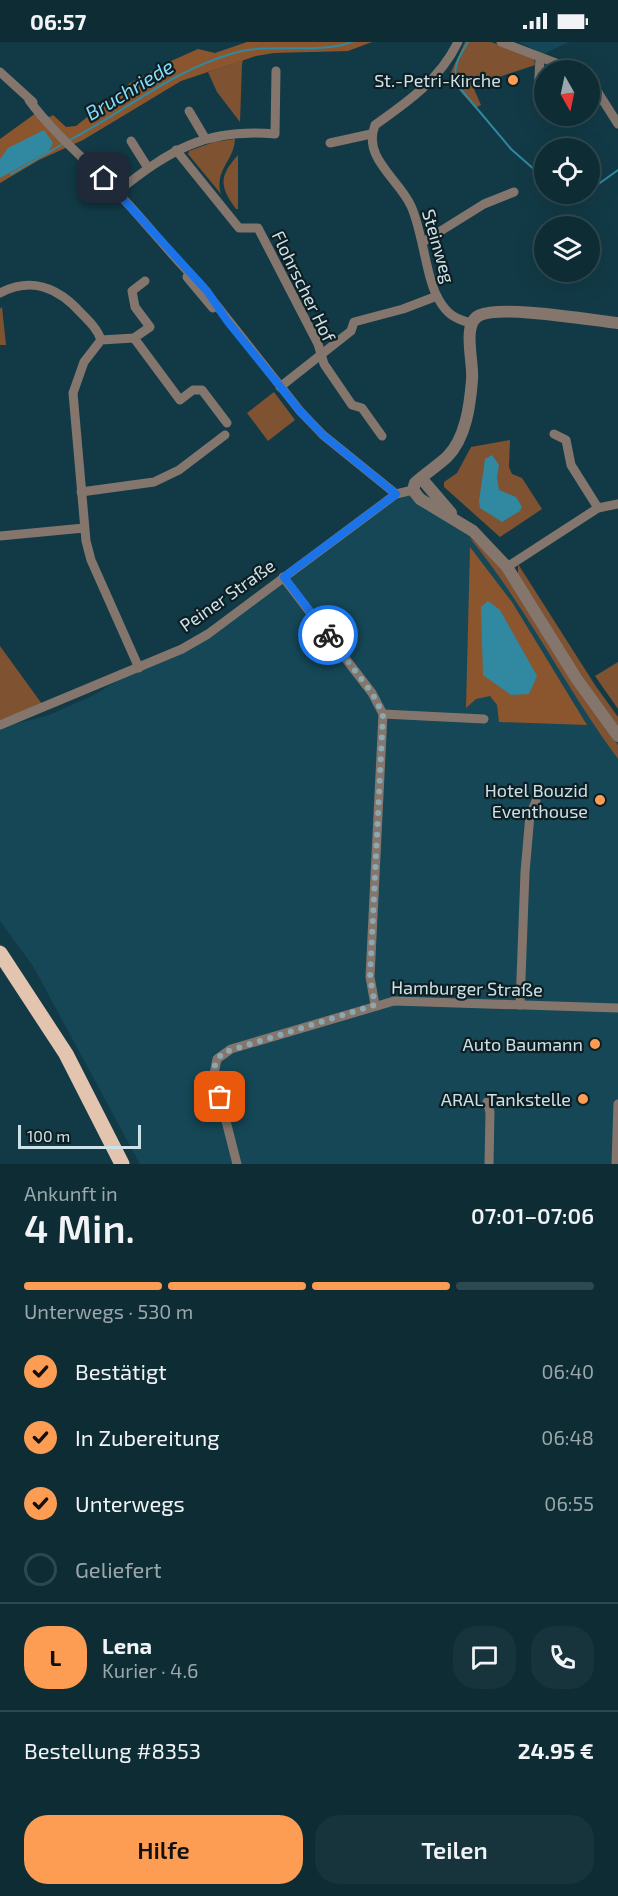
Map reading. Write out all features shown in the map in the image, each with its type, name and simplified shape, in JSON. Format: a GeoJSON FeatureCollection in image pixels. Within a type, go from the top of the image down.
{"type":"FeatureCollection","features":[{"type":"Feature","properties":{"kind":"highway"},"geometry":{"type":"LineString","coordinates":[[0,953],[66,1054],[122,1164]]}},
{"type":"Feature","properties":{"kind":"highway"},"geometry":{"type":"LineString","coordinates":[[0,969],[58,1058],[112,1164]]}},
{"type":"Feature","properties":{"kind":"street"},"geometry":{"type":"LineString","coordinates":[[330,143],[371,134],[375,125],[436,77],[447,64],[458,42]]}},
{"type":"Feature","properties":{"kind":"street"},"geometry":{"type":"LineString","coordinates":[[501,42],[548,60]]}},
{"type":"Feature","properties":{"kind":"street"},"geometry":{"type":"LineString","coordinates":[[117,192],[176,150],[206,138],[237,132],[275,134],[276,71]]}},
{"type":"Feature","properties":{"kind":"street"},"geometry":{"type":"LineString","coordinates":[[0,72],[54,122],[62,135],[117,192],[179,264],[207,291],[228,322],[280,387],[323,435],[396,494]]}},
{"type":"Feature","properties":{"kind":"street"},"geometry":{"type":"LineString","coordinates":[[600,93],[615,112],[618,124]]}},
{"type":"Feature","properties":{"kind":"street"},"geometry":{"type":"LineString","coordinates":[[189,111],[206,138]]}},
{"type":"Feature","properties":{"kind":"street","name":"Steinweg"},"geometry":{"type":"LineString","coordinates":[[371,134],[379,161],[410,203],[423,242],[436,296],[455,319],[471,323]]}},
{"type":"Feature","properties":{"kind":"street"},"geometry":{"type":"LineString","coordinates":[[131,141],[148,168]]}},
{"type":"Feature","properties":{"kind":"street","name":"Flohrscher Hof"},"geometry":{"type":"LineString","coordinates":[[176,150],[238,228],[258,228],[318,344],[320,354],[280,387]]}},
{"type":"Feature","properties":{"kind":"street"},"geometry":{"type":"LineString","coordinates":[[423,242],[484,204],[514,192]]}},
{"type":"Feature","properties":{"kind":"street"},"geometry":{"type":"LineString","coordinates":[[139,668],[91,560],[84,528],[73,393],[84,362],[101,340],[134,338],[150,327],[135,308],[132,291],[145,280]]}},
{"type":"Feature","properties":{"kind":"street"},"geometry":{"type":"LineString","coordinates":[[0,293],[12,288],[35,285],[57,291],[70,300],[99,333],[101,340]]}},
{"type":"Feature","properties":{"kind":"street"},"geometry":{"type":"LineString","coordinates":[[382,436],[362,408],[352,405],[324,364],[320,354],[351,331],[354,322],[403,309],[436,296]]}},
{"type":"Feature","properties":{"kind":"street"},"geometry":{"type":"LineString","coordinates":[[618,323],[507,313],[479,315],[471,323],[472,379],[465,426],[454,448],[421,478],[413,490],[420,499],[472,531],[507,567],[583,687],[618,736]]}},
{"type":"Feature","properties":{"kind":"street"},"geometry":{"type":"LineString","coordinates":[[134,338],[180,400],[193,390],[202,390],[227,423]]}},
{"type":"Feature","properties":{"kind":"street"},"geometry":{"type":"LineString","coordinates":[[554,434],[566,440],[571,465],[598,508]]}},
{"type":"Feature","properties":{"kind":"street"},"geometry":{"type":"LineString","coordinates":[[81,492],[154,482],[179,470],[225,435]]}},
{"type":"Feature","properties":{"kind":"street"},"geometry":{"type":"LineString","coordinates":[[421,478],[459,521]]}},
{"type":"Feature","properties":{"kind":"street","name":"Peiner Straße"},"geometry":{"type":"LineString","coordinates":[[0,725],[139,668],[208,634],[396,494],[413,490]]}},
{"type":"Feature","properties":{"kind":"street"},"geometry":{"type":"LineString","coordinates":[[507,567],[598,508],[618,504]]}},
{"type":"Feature","properties":{"kind":"street"},"geometry":{"type":"LineString","coordinates":[[0,536],[84,528]]}},
{"type":"Feature","properties":{"kind":"street"},"geometry":{"type":"LineString","coordinates":[[284,577],[372,693],[383,714],[370,977],[375,1005]]}},
{"type":"Feature","properties":{"kind":"street"},"geometry":{"type":"LineString","coordinates":[[383,714],[484,718]]}},
{"type":"Feature","properties":{"kind":"street"},"geometry":{"type":"LineString","coordinates":[[520,1005],[525,872],[530,814],[536,801]]}},
{"type":"Feature","properties":{"kind":"street","name":"Hamburger Straße"},"geometry":{"type":"LineString","coordinates":[[237,1164],[214,1074],[217,1059],[231,1049],[394,1001],[618,1008]]}},
{"type":"Feature","properties":{"kind":"street"},"geometry":{"type":"LineString","coordinates":[[487,1102],[490,1112],[489,1164]]}},
{"type":"Feature","properties":{"kind":"street"},"geometry":{"type":"LineString","coordinates":[[616,1164],[618,1104]]}},
{"type":"Feature","properties":{"kind":"shaded area"},"geometry":{"type":"Polygon","coordinates":[[[247,42],[372,42],[348,51],[274,53],[256,56],[181,81],[83,140],[39,160],[0,183],[0,139],[36,113],[50,117],[53,115],[66,127],[76,126],[130,83],[171,61],[198,49],[215,53],[247,42]]]}},
{"type":"Feature","properties":{"kind":"shaded area"},"geometry":{"type":"Polygon","coordinates":[[[465,42],[491,42],[534,58],[534,65],[499,77],[499,80],[495,82],[483,77],[471,82],[481,105],[475,108],[454,84],[450,74],[465,42]]]}},
{"type":"Feature","properties":{"kind":"shaded area"},"geometry":{"type":"Polygon","coordinates":[[[519,42],[569,42],[544,54],[519,42]]]}},
{"type":"Feature","properties":{"kind":"shaded area"},"geometry":{"type":"Polygon","coordinates":[[[243,60],[240,122],[217,92],[208,72],[243,60]]]}},
{"type":"Feature","properties":{"kind":"shaded area","name":"Bruchriede"},"geometry":{"type":"Polygon","coordinates":[[[44,130],[53,143],[49,151],[0,178],[0,159],[8,148],[44,130]]]}},
{"type":"Feature","properties":{"kind":"shaded area"},"geometry":{"type":"Polygon","coordinates":[[[235,139],[234,147],[220,178],[221,194],[188,154],[189,151],[214,142],[235,139]]]}},
{"type":"Feature","properties":{"kind":"shaded area"},"geometry":{"type":"Polygon","coordinates":[[[238,155],[238,209],[236,209],[226,194],[224,181],[227,169],[238,155]]]}},
{"type":"Feature","properties":{"kind":"shaded area"},"geometry":{"type":"Polygon","coordinates":[[[2,307],[6,345],[0,345],[0,309],[2,307]]]}},
{"type":"Feature","properties":{"kind":"shaded area"},"geometry":{"type":"Polygon","coordinates":[[[274,392],[295,420],[268,441],[247,413],[274,392]]]}},
{"type":"Feature","properties":{"kind":"shaded area"},"geometry":{"type":"Polygon","coordinates":[[[510,440],[509,467],[512,474],[522,478],[542,509],[500,537],[444,487],[444,482],[457,473],[471,447],[510,440]]]}},
{"type":"Feature","properties":{"kind":"shaded area"},"geometry":{"type":"Polygon","coordinates":[[[492,455],[499,465],[497,477],[499,490],[516,497],[522,507],[520,511],[502,522],[480,508],[485,459],[492,455]]]}},
{"type":"Feature","properties":{"kind":"shaded area"},"geometry":{"type":"Polygon","coordinates":[[[396,494],[412,496],[469,528],[618,739],[618,1164],[140,1164],[33,966],[0,921],[0,728],[49,715],[92,696],[139,668],[182,649],[396,494]]]}},
{"type":"Feature","properties":{"kind":"shaded area"},"geometry":{"type":"Polygon","coordinates":[[[469,537],[491,556],[508,577],[583,697],[618,745],[618,759],[580,704],[509,591],[469,537]]]}},
{"type":"Feature","properties":{"kind":"shaded area"},"geometry":{"type":"Polygon","coordinates":[[[470,547],[512,602],[587,725],[499,722],[497,705],[490,696],[476,699],[466,708],[470,547]]]}},
{"type":"Feature","properties":{"kind":"shaded area"},"geometry":{"type":"Polygon","coordinates":[[[518,564],[618,717],[618,729],[589,689],[518,574],[518,564]]]}},
{"type":"Feature","properties":{"kind":"shaded area"},"geometry":{"type":"Polygon","coordinates":[[[488,601],[500,610],[537,676],[529,694],[511,695],[483,675],[481,607],[488,601]]]}},
{"type":"Feature","properties":{"kind":"shaded area"},"geometry":{"type":"Polygon","coordinates":[[[0,646],[42,704],[0,720],[0,646]]]}},
{"type":"Feature","properties":{"kind":"shaded area"},"geometry":{"type":"Polygon","coordinates":[[[618,662],[618,709],[595,676],[618,662]]]}},
{"type":"Feature","properties":{"kind":"waterway","name":"Bruchriede"},"geometry":{"type":"LineString","coordinates":[[68,141],[168,81],[211,61],[248,50],[323,48],[352,42]]}},
{"type":"Feature","properties":{"kind":"waterway","name":"Bruchriede"},"geometry":{"type":"LineString","coordinates":[[468,42],[456,68],[458,86],[511,149],[534,169]]}},
{"type":"Feature","properties":{"kind":"waterway","name":"Bruchriede"},"geometry":{"type":"LineString","coordinates":[[11,174],[63,144]]}},
{"type":"Feature","properties":{"kind":"waterway","name":"Bruchriede"},"geometry":{"type":"LineString","coordinates":[[600,183],[618,170]]}},
{"type":"Feature","properties":{"kind":"way so far"},"geometry":{"type":"LineString","coordinates":[[220,1097],[214,1067],[222,1053],[375,1005],[370,977],[383,714],[372,693],[328,635]]}},
{"type":"Feature","properties":{"kind":"place","name":"St.-Petri-Kirche"},"geometry":{"type":"Point","coordinates":[513,80]}},
{"type":"Feature","properties":{"kind":"place","name":"Hotel Bouzid Eventhouse"},"geometry":{"type":"Point","coordinates":[600,800]}},
{"type":"Feature","properties":{"kind":"place","name":"Auto Baumann"},"geometry":{"type":"Point","coordinates":[595,1044]}},
{"type":"Feature","properties":{"kind":"place","name":"ARAL Tankstelle"},"geometry":{"type":"Point","coordinates":[583,1099]}},
{"type":"Feature","properties":{"kind":"route"},"geometry":{"type":"LineString","coordinates":[[104,178],[179,264],[207,291],[228,322],[300,411],[323,435],[396,494],[284,577],[328,635]]}}]}
